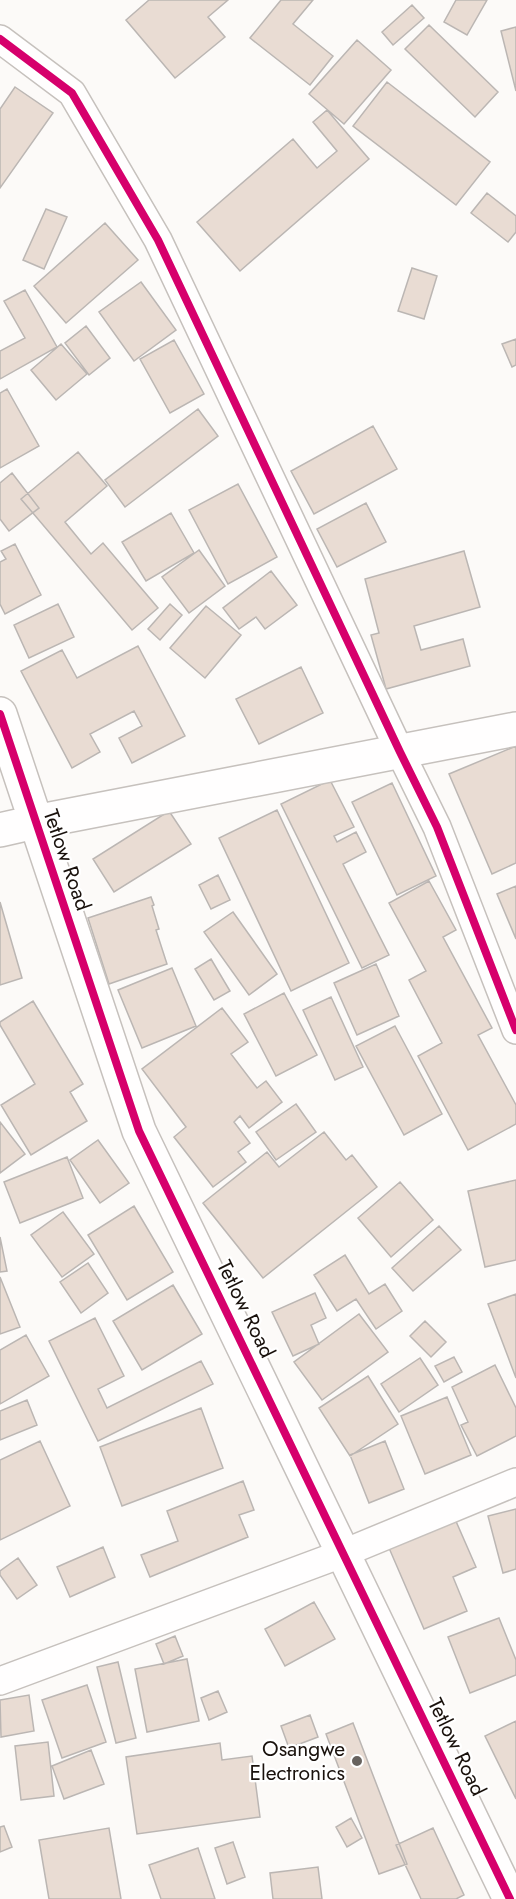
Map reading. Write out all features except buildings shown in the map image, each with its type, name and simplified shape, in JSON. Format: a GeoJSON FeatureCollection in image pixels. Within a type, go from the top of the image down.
{"type":"FeatureCollection","features":[{"type":"Feature","properties":{"kind":"street"},"geometry":{"type":"LineString","coordinates":[[0,39],[72,93],[158,240],[437,826],[516,1030]]}},
{"type":"Feature","properties":{"kind":"street","name":"Tetlow Road"},"geometry":{"type":"LineString","coordinates":[[0,714],[139,1131],[510,1899]]}},
{"type":"Feature","properties":{"kind":"street"},"geometry":{"type":"LineString","coordinates":[[0,831],[35,822],[516,729]]}},
{"type":"Feature","properties":{"kind":"street"},"geometry":{"type":"LineString","coordinates":[[0,1681],[344,1553],[516,1482]]}},
{"type":"Feature","properties":{"kind":"cycle path"},"geometry":{"type":"LineString","coordinates":[[0,39],[72,93],[158,240],[437,827],[516,1030]]}},
{"type":"Feature","properties":{"kind":"cycle path"},"geometry":{"type":"LineString","coordinates":[[0,714],[139,1131],[510,1899]]}},
{"type":"Feature","properties":{"kind":"place","name":"Osangwe Electronics"},"geometry":{"type":"Point","coordinates":[357,1761]}}]}
